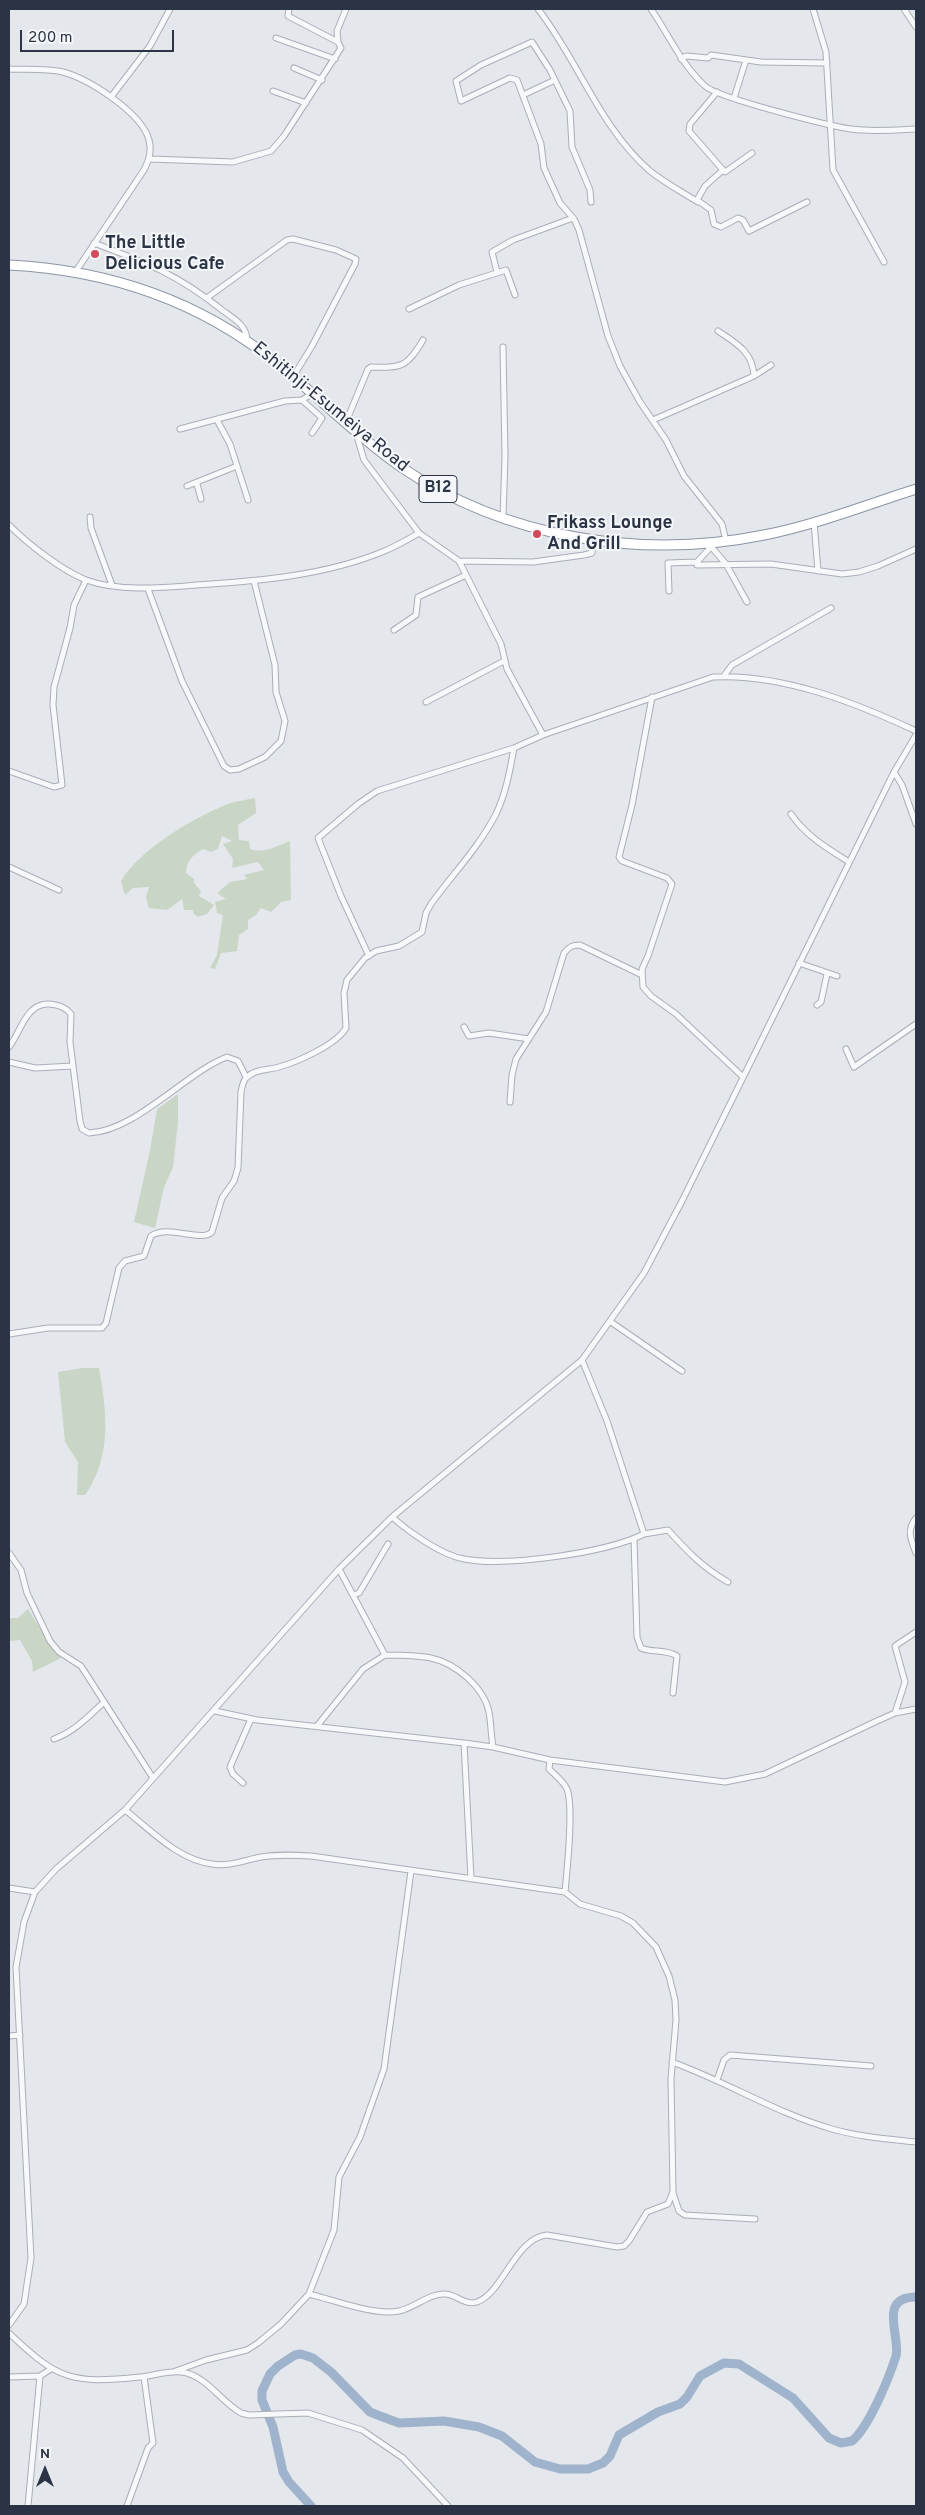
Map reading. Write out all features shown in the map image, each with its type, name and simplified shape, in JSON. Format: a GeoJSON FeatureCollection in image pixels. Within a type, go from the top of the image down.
{"type":"FeatureCollection","features":[{"type":"Feature","properties":{"kind":"highway","name":"Eshitinji-Esumeiya Road"},"geometry":{"type":"LineString","coordinates":[[9,265],[76,271],[123,282],[162,295],[198,311],[247,341],[402,468],[431,486],[503,519],[570,537],[650,544],[708,543],[763,536],[916,489]]}},
{"type":"Feature","properties":{"kind":"street"},"geometry":{"type":"LineString","coordinates":[[111,97],[150,46],[170,9]]}},
{"type":"Feature","properties":{"kind":"street"},"geometry":{"type":"LineString","coordinates":[[289,9],[288,16],[338,42]]}},
{"type":"Feature","properties":{"kind":"street"},"geometry":{"type":"LineString","coordinates":[[150,159],[233,162],[261,156],[272,151],[322,80],[341,48],[338,42],[337,31],[346,9]]}},
{"type":"Feature","properties":{"kind":"street"},"geometry":{"type":"LineString","coordinates":[[538,9],[596,102],[630,151],[662,180],[711,210],[714,224],[721,227],[738,218],[743,220],[749,231],[807,202]]}},
{"type":"Feature","properties":{"kind":"street"},"geometry":{"type":"LineString","coordinates":[[651,9],[669,36],[681,59],[706,87],[717,92],[829,125],[853,129],[916,129]]}},
{"type":"Feature","properties":{"kind":"street"},"geometry":{"type":"LineString","coordinates":[[813,9],[827,63],[833,170],[884,262]]}},
{"type":"Feature","properties":{"kind":"street"},"geometry":{"type":"LineString","coordinates":[[904,9],[916,27]]}},
{"type":"Feature","properties":{"kind":"street"},"geometry":{"type":"LineString","coordinates":[[276,38],[335,59]]}},
{"type":"Feature","properties":{"kind":"street"},"geometry":{"type":"LineString","coordinates":[[591,202],[590,190],[572,147],[570,111],[555,80],[532,42],[481,65],[456,81],[461,101],[510,78],[517,80],[541,144],[544,168],[560,203],[573,218],[585,246],[608,336],[620,366],[666,440],[684,476],[722,524],[726,541]]}},
{"type":"Feature","properties":{"kind":"street"},"geometry":{"type":"LineString","coordinates":[[681,59],[686,56],[708,58],[711,56],[801,64],[827,63]]}},
{"type":"Feature","properties":{"kind":"street"},"geometry":{"type":"LineString","coordinates":[[734,98],[746,60]]}},
{"type":"Feature","properties":{"kind":"street"},"geometry":{"type":"LineString","coordinates":[[294,68],[322,80]]}},
{"type":"Feature","properties":{"kind":"street"},"geometry":{"type":"LineString","coordinates":[[9,70],[63,72],[88,82],[111,97],[143,127],[149,140],[150,159],[76,271]]}},
{"type":"Feature","properties":{"kind":"street"},"geometry":{"type":"LineString","coordinates":[[523,95],[555,80]]}},
{"type":"Feature","properties":{"kind":"street"},"geometry":{"type":"LineString","coordinates":[[273,91],[306,103]]}},
{"type":"Feature","properties":{"kind":"street"},"geometry":{"type":"LineString","coordinates":[[717,92],[690,124],[689,131],[723,170]]}},
{"type":"Feature","properties":{"kind":"street"},"geometry":{"type":"LineString","coordinates":[[698,202],[697,200],[705,186],[723,170],[725,172],[752,154]]}},
{"type":"Feature","properties":{"kind":"street"},"geometry":{"type":"LineString","coordinates":[[497,272],[492,252],[512,240],[573,218]]}},
{"type":"Feature","properties":{"kind":"street"},"geometry":{"type":"LineString","coordinates":[[208,297],[287,240],[298,239],[356,259],[330,313],[293,377]]}},
{"type":"Feature","properties":{"kind":"street"},"geometry":{"type":"LineString","coordinates":[[94,243],[157,266],[208,297],[245,329],[247,341]]}},
{"type":"Feature","properties":{"kind":"street"},"geometry":{"type":"LineString","coordinates":[[409,309],[459,285],[506,270],[515,295]]}},
{"type":"Feature","properties":{"kind":"street"},"geometry":{"type":"LineString","coordinates":[[718,331],[740,346],[750,356],[754,366],[754,376]]}},
{"type":"Feature","properties":{"kind":"street"},"geometry":{"type":"LineString","coordinates":[[346,422],[368,369],[372,367],[398,367],[411,360],[423,340]]}},
{"type":"Feature","properties":{"kind":"street"},"geometry":{"type":"LineString","coordinates":[[503,347],[505,456],[503,519]]}},
{"type":"Feature","properties":{"kind":"street"},"geometry":{"type":"LineString","coordinates":[[652,420],[754,376],[771,366]]}},
{"type":"Feature","properties":{"kind":"street"},"geometry":{"type":"LineString","coordinates":[[180,429],[285,401],[302,400],[313,394]]}},
{"type":"Feature","properties":{"kind":"street"},"geometry":{"type":"LineString","coordinates":[[302,400],[322,418],[312,433]]}},
{"type":"Feature","properties":{"kind":"street"},"geometry":{"type":"LineString","coordinates":[[217,420],[237,466],[248,500]]}},
{"type":"Feature","properties":{"kind":"street"},"geometry":{"type":"LineString","coordinates":[[355,430],[364,460],[419,533],[460,561],[533,562],[584,555],[592,553],[593,540]]}},
{"type":"Feature","properties":{"kind":"street"},"geometry":{"type":"LineString","coordinates":[[187,486],[197,484],[237,466]]}},
{"type":"Feature","properties":{"kind":"street"},"geometry":{"type":"LineString","coordinates":[[197,484],[201,499]]}},
{"type":"Feature","properties":{"kind":"street"},"geometry":{"type":"LineString","coordinates":[[90,517],[91,528],[112,585]]}},
{"type":"Feature","properties":{"kind":"street"},"geometry":{"type":"LineString","coordinates":[[814,521],[818,571]]}},
{"type":"Feature","properties":{"kind":"street"},"geometry":{"type":"LineString","coordinates":[[9,525],[56,562],[86,580],[148,589],[254,581],[341,566],[383,552],[419,533]]}},
{"type":"Feature","properties":{"kind":"street"},"geometry":{"type":"LineString","coordinates":[[697,562],[706,554],[708,543]]}},
{"type":"Feature","properties":{"kind":"street"},"geometry":{"type":"LineString","coordinates":[[708,543],[726,564],[747,602]]}},
{"type":"Feature","properties":{"kind":"street"},"geometry":{"type":"LineString","coordinates":[[669,591],[668,564],[697,562],[699,565],[771,564],[842,574],[859,572],[916,549]]}},
{"type":"Feature","properties":{"kind":"street"},"geometry":{"type":"LineString","coordinates":[[460,561],[501,644],[504,661],[543,735]]}},
{"type":"Feature","properties":{"kind":"street"},"geometry":{"type":"LineString","coordinates":[[394,630],[415,617],[418,597],[466,576]]}},
{"type":"Feature","properties":{"kind":"street"},"geometry":{"type":"LineString","coordinates":[[9,772],[54,787],[62,785],[53,705],[54,687],[70,628],[74,604],[86,580]]}},
{"type":"Feature","properties":{"kind":"street"},"geometry":{"type":"LineString","coordinates":[[148,589],[182,681],[224,766],[230,770],[239,769],[265,757],[281,742],[285,721],[276,692],[275,665],[254,581]]}},
{"type":"Feature","properties":{"kind":"street"},"geometry":{"type":"LineString","coordinates":[[723,677],[732,665],[831,608]]}},
{"type":"Feature","properties":{"kind":"street"},"geometry":{"type":"LineString","coordinates":[[426,702],[504,661]]}},
{"type":"Feature","properties":{"kind":"street"},"geometry":{"type":"LineString","coordinates":[[9,2325],[24,2304],[31,2258],[16,1967],[24,1922],[35,1892],[56,1869],[125,1810],[339,1568],[392,1517],[582,1360],[611,1322],[644,1273],[682,1201],[742,1076],[894,772],[916,733],[876,712],[841,700],[764,679],[713,677],[543,735],[514,748],[377,791],[358,804],[318,838],[341,896],[369,956]]}},
{"type":"Feature","properties":{"kind":"street"},"geometry":{"type":"LineString","coordinates":[[652,697],[632,805],[618,857],[622,862],[667,878],[672,884],[640,974],[643,987],[650,996],[676,1014],[742,1076]]}},
{"type":"Feature","properties":{"kind":"street"},"geometry":{"type":"LineString","coordinates":[[9,1334],[48,1328],[102,1328],[106,1323],[119,1268],[125,1261],[144,1256],[151,1236],[162,1231],[209,1235],[222,1198],[234,1181],[238,1168],[241,1092],[246,1077],[257,1071],[295,1062],[343,1033],[346,1028],[344,993],[347,980],[376,951],[399,946],[422,932],[426,913],[431,904],[486,832],[497,812],[508,780],[514,748]]}},
{"type":"Feature","properties":{"kind":"street"},"geometry":{"type":"LineString","coordinates":[[894,772],[902,785],[916,824]]}},
{"type":"Feature","properties":{"kind":"street"},"geometry":{"type":"LineString","coordinates":[[791,814],[800,828],[849,862]]}},
{"type":"Feature","properties":{"kind":"street"},"geometry":{"type":"LineString","coordinates":[[9,867],[59,890]]}},
{"type":"Feature","properties":{"kind":"street"},"geometry":{"type":"LineString","coordinates":[[510,1102],[512,1075],[516,1059],[546,1012],[568,948],[580,945],[640,974]]}},
{"type":"Feature","properties":{"kind":"street"},"geometry":{"type":"LineString","coordinates":[[799,963],[824,971],[826,974],[837,976]]}},
{"type":"Feature","properties":{"kind":"street"},"geometry":{"type":"LineString","coordinates":[[817,1006],[822,1002],[826,974]]}},
{"type":"Feature","properties":{"kind":"street"},"geometry":{"type":"LineString","coordinates":[[9,1047],[34,1007],[45,1004],[66,1008],[71,1014],[73,1066],[82,1128],[89,1133],[116,1126],[144,1111],[227,1057],[238,1061],[246,1077]]}},
{"type":"Feature","properties":{"kind":"street"},"geometry":{"type":"LineString","coordinates":[[846,1049],[854,1067],[916,1024]]}},
{"type":"Feature","properties":{"kind":"street"},"geometry":{"type":"LineString","coordinates":[[464,1027],[469,1036],[489,1033],[529,1039]]}},
{"type":"Feature","properties":{"kind":"street"},"geometry":{"type":"LineString","coordinates":[[9,1062],[35,1068],[73,1066]]}},
{"type":"Feature","properties":{"kind":"street"},"geometry":{"type":"LineString","coordinates":[[611,1322],[682,1371]]}},
{"type":"Feature","properties":{"kind":"street"},"geometry":{"type":"LineString","coordinates":[[582,1360],[607,1421],[644,1534]]}},
{"type":"Feature","properties":{"kind":"street"},"geometry":{"type":"LineString","coordinates":[[392,1517],[421,1540],[463,1559],[540,1559],[668,1530],[691,1556],[707,1570],[728,1582]]}},
{"type":"Feature","properties":{"kind":"street"},"geometry":{"type":"LineString","coordinates":[[916,1518],[912,1523],[909,1536],[916,1553]]}},
{"type":"Feature","properties":{"kind":"street"},"geometry":{"type":"LineString","coordinates":[[634,1539],[637,1637],[640,1648],[677,1656],[672,1693]]}},
{"type":"Feature","properties":{"kind":"street"},"geometry":{"type":"LineString","coordinates":[[353,1595],[359,1593],[388,1544]]}},
{"type":"Feature","properties":{"kind":"street"},"geometry":{"type":"LineString","coordinates":[[9,1553],[21,1570],[27,1593],[50,1641],[59,1652],[81,1666],[153,1778]]}},
{"type":"Feature","properties":{"kind":"street"},"geometry":{"type":"LineString","coordinates":[[339,1568],[385,1655]]}},
{"type":"Feature","properties":{"kind":"street"},"geometry":{"type":"LineString","coordinates":[[895,1713],[905,1682],[895,1646],[916,1632]]}},
{"type":"Feature","properties":{"kind":"street"},"geometry":{"type":"LineString","coordinates":[[317,1726],[363,1669],[385,1655],[433,1658],[457,1670],[478,1689],[489,1711],[493,1747]]}},
{"type":"Feature","properties":{"kind":"street"},"geometry":{"type":"LineString","coordinates":[[54,1739],[64,1736],[81,1724],[104,1702]]}},
{"type":"Feature","properties":{"kind":"street"},"geometry":{"type":"LineString","coordinates":[[214,1711],[251,1719],[464,1742],[550,1760],[725,1782],[746,1780],[765,1774],[895,1713],[916,1709]]}},
{"type":"Feature","properties":{"kind":"street"},"geometry":{"type":"LineString","coordinates":[[243,1782],[233,1774],[230,1767],[251,1719]]}},
{"type":"Feature","properties":{"kind":"street"},"geometry":{"type":"LineString","coordinates":[[464,1742],[471,1878]]}},
{"type":"Feature","properties":{"kind":"street"},"geometry":{"type":"LineString","coordinates":[[550,1760],[549,1769],[562,1781],[568,1791],[569,1838],[565,1892]]}},
{"type":"Feature","properties":{"kind":"street"},"geometry":{"type":"LineString","coordinates":[[125,1810],[179,1852],[190,1858],[213,1864],[237,1864],[277,1855],[311,1856],[471,1878],[565,1892],[580,1904],[621,1916],[633,1923],[656,1947],[669,1976],[675,2000],[672,2062],[673,2192],[679,2211],[685,2215],[755,2219]]}},
{"type":"Feature","properties":{"kind":"street"},"geometry":{"type":"LineString","coordinates":[[9,2333],[35,2358],[64,2375],[88,2380],[144,2377],[173,2372],[206,2360],[234,2354],[252,2346],[281,2324],[309,2294],[334,2230],[339,2177],[360,2137],[384,2069],[411,1871]]}},
{"type":"Feature","properties":{"kind":"street"},"geometry":{"type":"LineString","coordinates":[[9,1888],[35,1892]]}},
{"type":"Feature","properties":{"kind":"street"},"geometry":{"type":"LineString","coordinates":[[9,2036],[20,2035]]}},
{"type":"Feature","properties":{"kind":"street"},"geometry":{"type":"LineString","coordinates":[[717,2080],[724,2060],[730,2055],[871,2066]]}},
{"type":"Feature","properties":{"kind":"street"},"geometry":{"type":"LineString","coordinates":[[672,2062],[717,2080],[789,2114],[833,2129],[874,2138],[916,2142]]}},
{"type":"Feature","properties":{"kind":"street"},"geometry":{"type":"LineString","coordinates":[[309,2294],[380,2312],[411,2309],[429,2299],[445,2294],[469,2303],[477,2302],[492,2289],[528,2242],[537,2236],[617,2247],[624,2246],[647,2212],[668,2204],[673,2192]]}},
{"type":"Feature","properties":{"kind":"street"},"geometry":{"type":"LineString","coordinates":[[9,2377],[40,2376],[51,2369]]}},
{"type":"Feature","properties":{"kind":"street"},"geometry":{"type":"LineString","coordinates":[[173,2372],[190,2374],[199,2379],[241,2413],[259,2415],[319,2415],[362,2430],[403,2458],[448,2506]]}},
{"type":"Feature","properties":{"kind":"street"},"geometry":{"type":"LineString","coordinates":[[28,2506],[40,2376]]}},
{"type":"Feature","properties":{"kind":"street"},"geometry":{"type":"LineString","coordinates":[[127,2506],[148,2448],[153,2443],[144,2377]]}},
{"type":"Feature","properties":{"kind":"green space"},"geometry":{"type":"Polygon","coordinates":[[[255,798],[256,813],[238,825],[239,840],[249,841],[250,849],[260,851],[290,841],[291,900],[281,902],[271,912],[261,908],[256,915],[248,920],[248,929],[239,935],[237,951],[221,953],[215,969],[210,968],[217,955],[223,915],[217,913],[215,902],[226,899],[217,893],[230,882],[247,879],[244,875],[264,870],[258,862],[232,868],[233,859],[223,844],[232,841],[222,836],[218,849],[211,852],[203,849],[193,856],[187,865],[186,873],[194,879],[194,883],[201,891],[199,896],[214,905],[207,914],[198,917],[193,913],[193,910],[184,910],[182,899],[167,910],[149,908],[146,897],[149,887],[133,888],[125,895],[121,881],[141,857],[184,826],[228,804],[255,798]]]}},
{"type":"Feature","properties":{"kind":"green space"},"geometry":{"type":"Polygon","coordinates":[[[178,1094],[178,1122],[173,1167],[164,1187],[155,1228],[134,1222],[157,1109],[178,1094]]]}},
{"type":"Feature","properties":{"kind":"green space"},"geometry":{"type":"Polygon","coordinates":[[[83,1368],[99,1368],[104,1401],[105,1434],[100,1465],[94,1480],[85,1495],[77,1495],[78,1462],[65,1442],[58,1372],[83,1368]]]}},
{"type":"Feature","properties":{"kind":"green space"},"geometry":{"type":"Polygon","coordinates":[[[28,1609],[54,1651],[61,1658],[33,1672],[32,1661],[20,1640],[9,1641],[9,1618],[18,1618],[28,1609]]]}},
{"type":"Feature","properties":{"kind":"waterway"},"geometry":{"type":"LineString","coordinates":[[311,2506],[289,2482],[283,2472],[273,2427],[262,2400],[262,2391],[270,2374],[278,2366],[295,2355],[301,2354],[313,2358],[331,2372],[370,2412],[380,2416],[399,2423],[444,2421],[479,2427],[502,2436],[535,2462],[560,2469],[588,2469],[603,2463],[610,2456],[619,2435],[658,2412],[680,2404],[687,2397],[700,2376],[724,2363],[739,2364],[793,2398],[829,2438],[841,2443],[852,2441],[872,2414],[889,2377],[896,2356],[897,2348],[893,2319],[897,2304],[904,2299],[916,2297]]}},
{"type":"Feature","properties":{"kind":"place","name":"The Little Delicious Cafe"},"geometry":{"type":"Point","coordinates":[95,254]}},
{"type":"Feature","properties":{"kind":"place","name":"Frikass Lounge And Grill"},"geometry":{"type":"Point","coordinates":[537,534]}}]}
